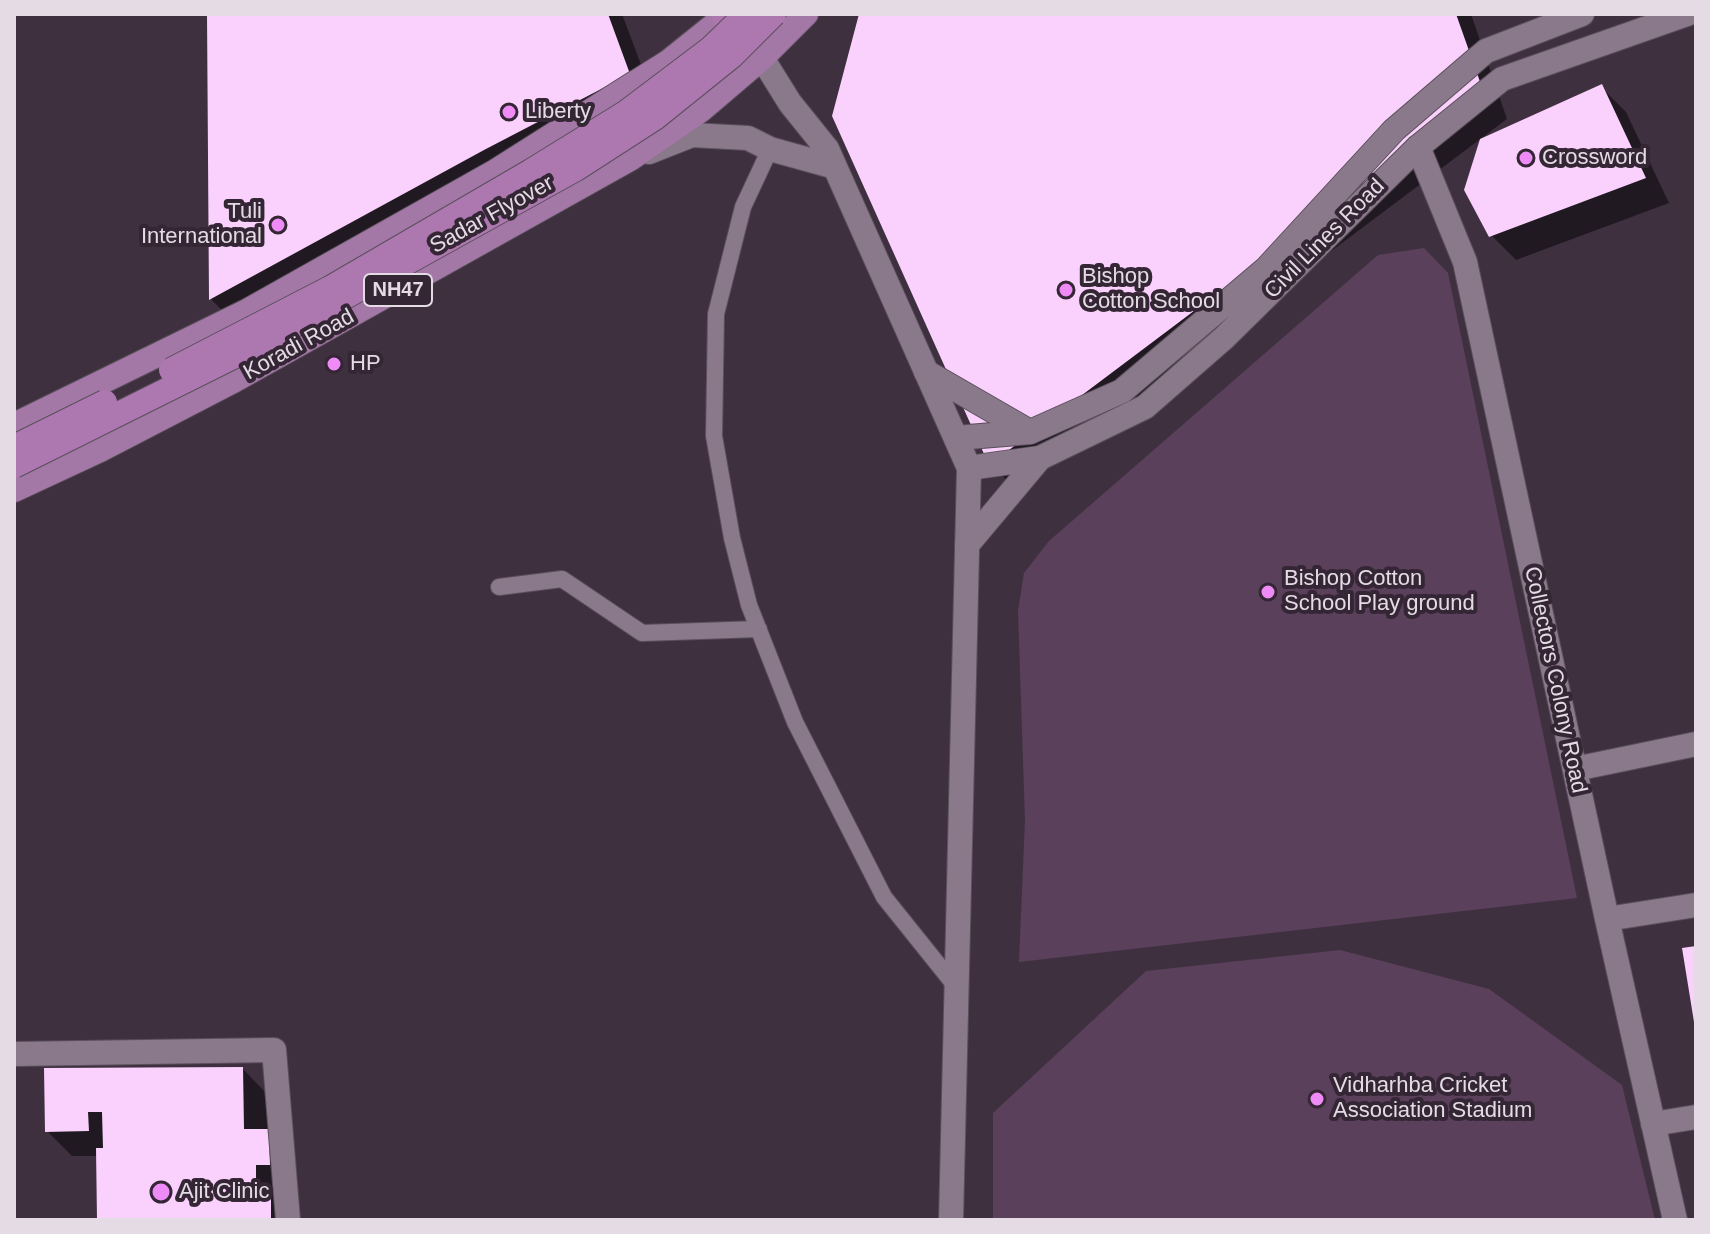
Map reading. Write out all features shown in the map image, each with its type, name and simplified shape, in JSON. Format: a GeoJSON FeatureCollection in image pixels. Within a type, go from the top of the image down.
{"type":"FeatureCollection","features":[{"type":"Feature","properties":{"kind":"highway","name":"Sadar Flyover"},"geometry":{"type":"LineString","coordinates":[[14,466],[273,337],[576,169],[655,118],[732,56],[774,14]]}},
{"type":"Feature","properties":{"kind":"highway","name":"Sadar Flyover"},"geometry":{"type":"LineString","coordinates":[[14,447],[330,288],[531,171],[625,113],[711,48],[732,15]]}},
{"type":"Feature","properties":{"kind":"main road","name":"Koradi Road"},"geometry":{"type":"LineString","coordinates":[[14,490],[100,450],[272,360],[630,159],[701,110],[762,58],[806,14]]}},
{"type":"Feature","properties":{"kind":"main road","name":"NH47"},"geometry":{"type":"LineString","coordinates":[[14,425],[247,311],[496,171],[668,62],[732,15]]}},
{"type":"Feature","properties":{"kind":"street"},"geometry":{"type":"LineString","coordinates":[[956,438],[1030,432],[1122,391],[1266,269],[1394,130],[1486,51],[1582,14]]}},
{"type":"Feature","properties":{"kind":"street","name":"Civil Lines Road"},"geometry":{"type":"LineString","coordinates":[[969,468],[1040,458],[1145,407],[1224,338],[1418,147],[1502,79],[1687,14]]}},
{"type":"Feature","properties":{"kind":"street"},"geometry":{"type":"LineString","coordinates":[[732,15],[790,103],[827,149],[969,468],[951,1220]]}},
{"type":"Feature","properties":{"kind":"street"},"geometry":{"type":"LineString","coordinates":[[630,159],[692,135],[748,138],[770,149],[835,167]]}},
{"type":"Feature","properties":{"kind":"street","name":"Collectors Colony Road"},"geometry":{"type":"LineString","coordinates":[[1418,147],[1465,262],[1675,1220]]}},
{"type":"Feature","properties":{"kind":"street"},"geometry":{"type":"LineString","coordinates":[[926,372],[1030,432]]}},
{"type":"Feature","properties":{"kind":"street"},"geometry":{"type":"LineString","coordinates":[[967,545],[1040,458]]}},
{"type":"Feature","properties":{"kind":"street"},"geometry":{"type":"LineString","coordinates":[[1575,769],[1696,744]]}},
{"type":"Feature","properties":{"kind":"street"},"geometry":{"type":"LineString","coordinates":[[1607,919],[1696,905]]}},
{"type":"Feature","properties":{"kind":"street"},"geometry":{"type":"LineString","coordinates":[[14,1054],[274,1050],[288,1220]]}},
{"type":"Feature","properties":{"kind":"street"},"geometry":{"type":"LineString","coordinates":[[1653,1124],[1696,1117]]}},
{"type":"Feature","properties":{"kind":"lane"},"geometry":{"type":"LineString","coordinates":[[770,149],[743,207],[716,314],[714,436],[732,538],[749,605],[795,722],[884,897],[957,988]]}},
{"type":"Feature","properties":{"kind":"lane"},"geometry":{"type":"LineString","coordinates":[[499,587],[562,579],[642,633],[759,629]]}},
{"type":"Feature","properties":{"kind":"shaded area","name":"Bishop Cotton School Play ground"},"geometry":{"type":"Polygon","coordinates":[[[1424,248],[1448,273],[1577,898],[1019,962],[1025,820],[1018,611],[1024,573],[1049,541],[1378,255],[1424,248]]]}},
{"type":"Feature","properties":{"kind":"shaded area","name":"Vidharhba Cricket Association Stadium"},"geometry":{"type":"Polygon","coordinates":[[[1340,950],[1489,989],[1622,1085],[1655,1220],[993,1220],[993,1113],[1146,971],[1340,950]]]}},
{"type":"Feature","properties":{"kind":"building","name":"Tuli International"},"geometry":{"type":"Polygon","coordinates":[[[207,14],[608,14],[630,74],[209,300],[207,14]]]}},
{"type":"Feature","properties":{"kind":"building","name":"Bishop Cotton School"},"geometry":{"type":"Polygon","coordinates":[[[859,14],[1456,14],[1484,93],[989,465],[832,116],[859,14]]]}},
{"type":"Feature","properties":{"kind":"building"},"geometry":{"type":"Polygon","coordinates":[[[1602,84],[1646,178],[1489,237],[1464,190],[1480,139],[1602,84]]]}},
{"type":"Feature","properties":{"kind":"building"},"geometry":{"type":"Polygon","coordinates":[[[1696,946],[1696,1022],[1694,1022],[1682,948],[1696,946]]]}},
{"type":"Feature","properties":{"kind":"building"},"geometry":{"type":"Polygon","coordinates":[[[243,1067],[244,1129],[269,1129],[270,1165],[256,1165],[256,1200],[271,1199],[271,1220],[97,1220],[96,1148],[103,1148],[102,1112],[88,1112],[89,1131],[45,1132],[44,1068],[243,1067]]]}},
{"type":"Feature","properties":{"kind":"place","name":"Liberty"},"geometry":{"type":"Point","coordinates":[509,112]}},
{"type":"Feature","properties":{"kind":"place","name":"Crossword"},"geometry":{"type":"Point","coordinates":[1526,158]}},
{"type":"Feature","properties":{"kind":"place","name":"Tuli International"},"geometry":{"type":"Point","coordinates":[278,225]}},
{"type":"Feature","properties":{"kind":"place","name":"Bishop Cotton School"},"geometry":{"type":"Point","coordinates":[1066,290]}},
{"type":"Feature","properties":{"kind":"place","name":"HP"},"geometry":{"type":"Point","coordinates":[334,364]}},
{"type":"Feature","properties":{"kind":"place","name":"Bishop Cotton School Play ground"},"geometry":{"type":"Point","coordinates":[1268,592]}},
{"type":"Feature","properties":{"kind":"place","name":"Vidharhba Cricket Association Stadium"},"geometry":{"type":"Point","coordinates":[1317,1099]}},
{"type":"Feature","properties":{"kind":"place","name":"Ajit Clinic"},"geometry":{"type":"Point","coordinates":[161,1192]}}]}
